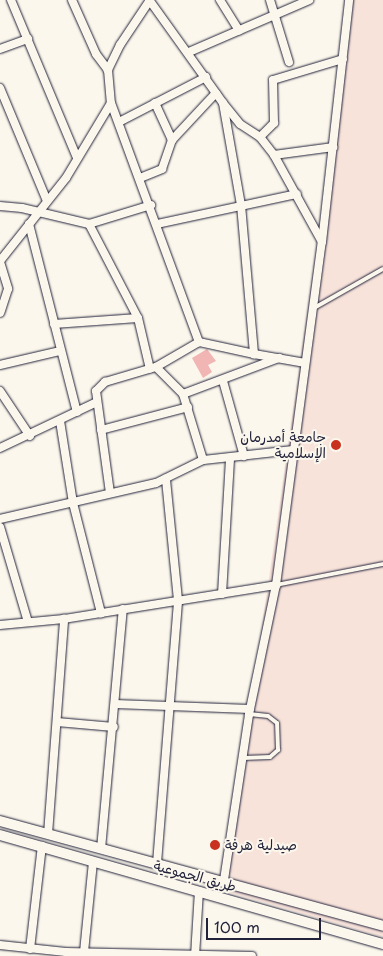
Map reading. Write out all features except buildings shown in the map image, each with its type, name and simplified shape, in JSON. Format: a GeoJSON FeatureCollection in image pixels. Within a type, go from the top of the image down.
{"type":"FeatureCollection","features":[{"type":"Feature","properties":{"kind":"main road","name":"طريق الجموعية"},"geometry":{"type":"LineString","coordinates":[[0,821],[224,880],[383,926]]}},
{"type":"Feature","properties":{"kind":"main road","name":"طريق الجموعية"},"geometry":{"type":"LineString","coordinates":[[0,835],[383,944]]}},
{"type":"Feature","properties":{"kind":"street"},"geometry":{"type":"LineString","coordinates":[[11,0],[77,158]]}},
{"type":"Feature","properties":{"kind":"street"},"geometry":{"type":"LineString","coordinates":[[72,0],[94,48],[108,70],[111,103],[151,205],[199,342]]}},
{"type":"Feature","properties":{"kind":"street"},"geometry":{"type":"LineString","coordinates":[[220,0],[239,30]]}},
{"type":"Feature","properties":{"kind":"street"},"geometry":{"type":"LineString","coordinates":[[270,0],[273,15],[289,62]]}},
{"type":"Feature","properties":{"kind":"street"},"geometry":{"type":"LineString","coordinates":[[189,52],[310,0]]}},
{"type":"Feature","properties":{"kind":"street"},"geometry":{"type":"LineString","coordinates":[[224,880],[250,712],[276,585],[322,242],[349,0]]}},
{"type":"Feature","properties":{"kind":"street"},"geometry":{"type":"LineString","coordinates":[[108,70],[120,45],[150,1],[189,52],[223,104],[240,124],[260,137],[274,155],[322,242]]}},
{"type":"Feature","properties":{"kind":"street"},"geometry":{"type":"LineString","coordinates":[[0,49],[28,39]]}},
{"type":"Feature","properties":{"kind":"street"},"geometry":{"type":"LineString","coordinates":[[260,137],[274,123],[273,80],[343,59]]}},
{"type":"Feature","properties":{"kind":"street"},"geometry":{"type":"LineString","coordinates":[[118,122],[206,77]]}},
{"type":"Feature","properties":{"kind":"street"},"geometry":{"type":"LineString","coordinates":[[0,88],[47,201]]}},
{"type":"Feature","properties":{"kind":"street"},"geometry":{"type":"LineString","coordinates":[[140,178],[162,169],[172,140],[216,93]]}},
{"type":"Feature","properties":{"kind":"street"},"geometry":{"type":"LineString","coordinates":[[0,314],[8,289],[0,261],[47,201],[77,158],[111,103]]}},
{"type":"Feature","properties":{"kind":"street"},"geometry":{"type":"LineString","coordinates":[[155,103],[172,140]]}},
{"type":"Feature","properties":{"kind":"street"},"geometry":{"type":"LineString","coordinates":[[223,104],[241,206],[254,354]]}},
{"type":"Feature","properties":{"kind":"street"},"geometry":{"type":"LineString","coordinates":[[274,155],[333,147]]}},
{"type":"Feature","properties":{"kind":"street"},"geometry":{"type":"LineString","coordinates":[[157,224],[297,194]]}},
{"type":"Feature","properties":{"kind":"street"},"geometry":{"type":"LineString","coordinates":[[0,206],[38,212],[89,224],[151,205]]}},
{"type":"Feature","properties":{"kind":"street"},"geometry":{"type":"LineString","coordinates":[[29,224],[77,412]]}},
{"type":"Feature","properties":{"kind":"street"},"geometry":{"type":"LineString","coordinates":[[89,224],[138,318],[153,368],[183,394],[203,460]]}},
{"type":"Feature","properties":{"kind":"street"},"geometry":{"type":"LineString","coordinates":[[54,324],[138,318]]}},
{"type":"Feature","properties":{"kind":"street"},"geometry":{"type":"LineString","coordinates":[[110,494],[96,391],[105,382],[153,368],[199,342],[305,363]]}},
{"type":"Feature","properties":{"kind":"street"},"geometry":{"type":"LineString","coordinates":[[0,365],[60,351]]}},
{"type":"Feature","properties":{"kind":"street"},"geometry":{"type":"LineString","coordinates":[[183,394],[223,381],[279,358]]}},
{"type":"Feature","properties":{"kind":"street"},"geometry":{"type":"LineString","coordinates":[[223,381],[244,456]]}},
{"type":"Feature","properties":{"kind":"street"},"geometry":{"type":"LineString","coordinates":[[0,392],[30,436]]}},
{"type":"Feature","properties":{"kind":"street"},"geometry":{"type":"LineString","coordinates":[[0,448],[30,436],[97,402]]}},
{"type":"Feature","properties":{"kind":"street"},"geometry":{"type":"LineString","coordinates":[[101,430],[188,407]]}},
{"type":"Feature","properties":{"kind":"street"},"geometry":{"type":"LineString","coordinates":[[60,421],[73,503],[101,613]]}},
{"type":"Feature","properties":{"kind":"street"},"geometry":{"type":"LineString","coordinates":[[0,519],[73,503],[166,479],[203,460],[293,450]]}},
{"type":"Feature","properties":{"kind":"street"},"geometry":{"type":"LineString","coordinates":[[222,594],[230,458]]}},
{"type":"Feature","properties":{"kind":"street"},"geometry":{"type":"LineString","coordinates":[[157,863],[171,708],[178,600],[166,479]]}},
{"type":"Feature","properties":{"kind":"street"},"geometry":{"type":"LineString","coordinates":[[0,527],[28,622]]}},
{"type":"Feature","properties":{"kind":"street"},"geometry":{"type":"LineString","coordinates":[[0,625],[64,619],[276,585]]}},
{"type":"Feature","properties":{"kind":"street"},"geometry":{"type":"LineString","coordinates":[[101,849],[114,727],[123,609]]}},
{"type":"Feature","properties":{"kind":"street"},"geometry":{"type":"LineString","coordinates":[[48,834],[64,619]]}},
{"type":"Feature","properties":{"kind":"street"},"geometry":{"type":"LineString","coordinates":[[116,704],[250,712]]}},
{"type":"Feature","properties":{"kind":"street"},"geometry":{"type":"LineString","coordinates":[[57,722],[114,727]]}},
{"type":"Feature","properties":{"kind":"street"},"geometry":{"type":"LineString","coordinates":[[26,951],[42,846]]}},
{"type":"Feature","properties":{"kind":"street"},"geometry":{"type":"LineString","coordinates":[[84,952],[93,862]]}},
{"type":"Feature","properties":{"kind":"street"},"geometry":{"type":"LineString","coordinates":[[195,955],[199,891]]}},
{"type":"Feature","properties":{"kind":"street"},"geometry":{"type":"LineString","coordinates":[[0,945],[26,951],[67,954],[84,952],[252,956]]}},
{"type":"Feature","properties":{"kind":"lane"},"geometry":{"type":"LineString","coordinates":[[312,309],[383,269]]}},
{"type":"Feature","properties":{"kind":"lane"},"geometry":{"type":"LineString","coordinates":[[276,585],[383,564]]}},
{"type":"Feature","properties":{"kind":"lane"},"geometry":{"type":"LineString","coordinates":[[243,758],[270,757],[278,750],[277,724],[268,716],[250,712]]}},
{"type":"Feature","properties":{"kind":"shaded area","name":"جامعة أمدرمان الإسلامية"},"geometry":{"type":"Polygon","coordinates":[[[352,0],[383,0],[383,937],[224,891],[352,0]]]}},
{"type":"Feature","properties":{"kind":"place","name":"جامعة أمدرمان الإسلامية"},"geometry":{"type":"Point","coordinates":[336,445]}},
{"type":"Feature","properties":{"kind":"place","name":"صيدلية هرفة"},"geometry":{"type":"Point","coordinates":[215,845]}}]}
